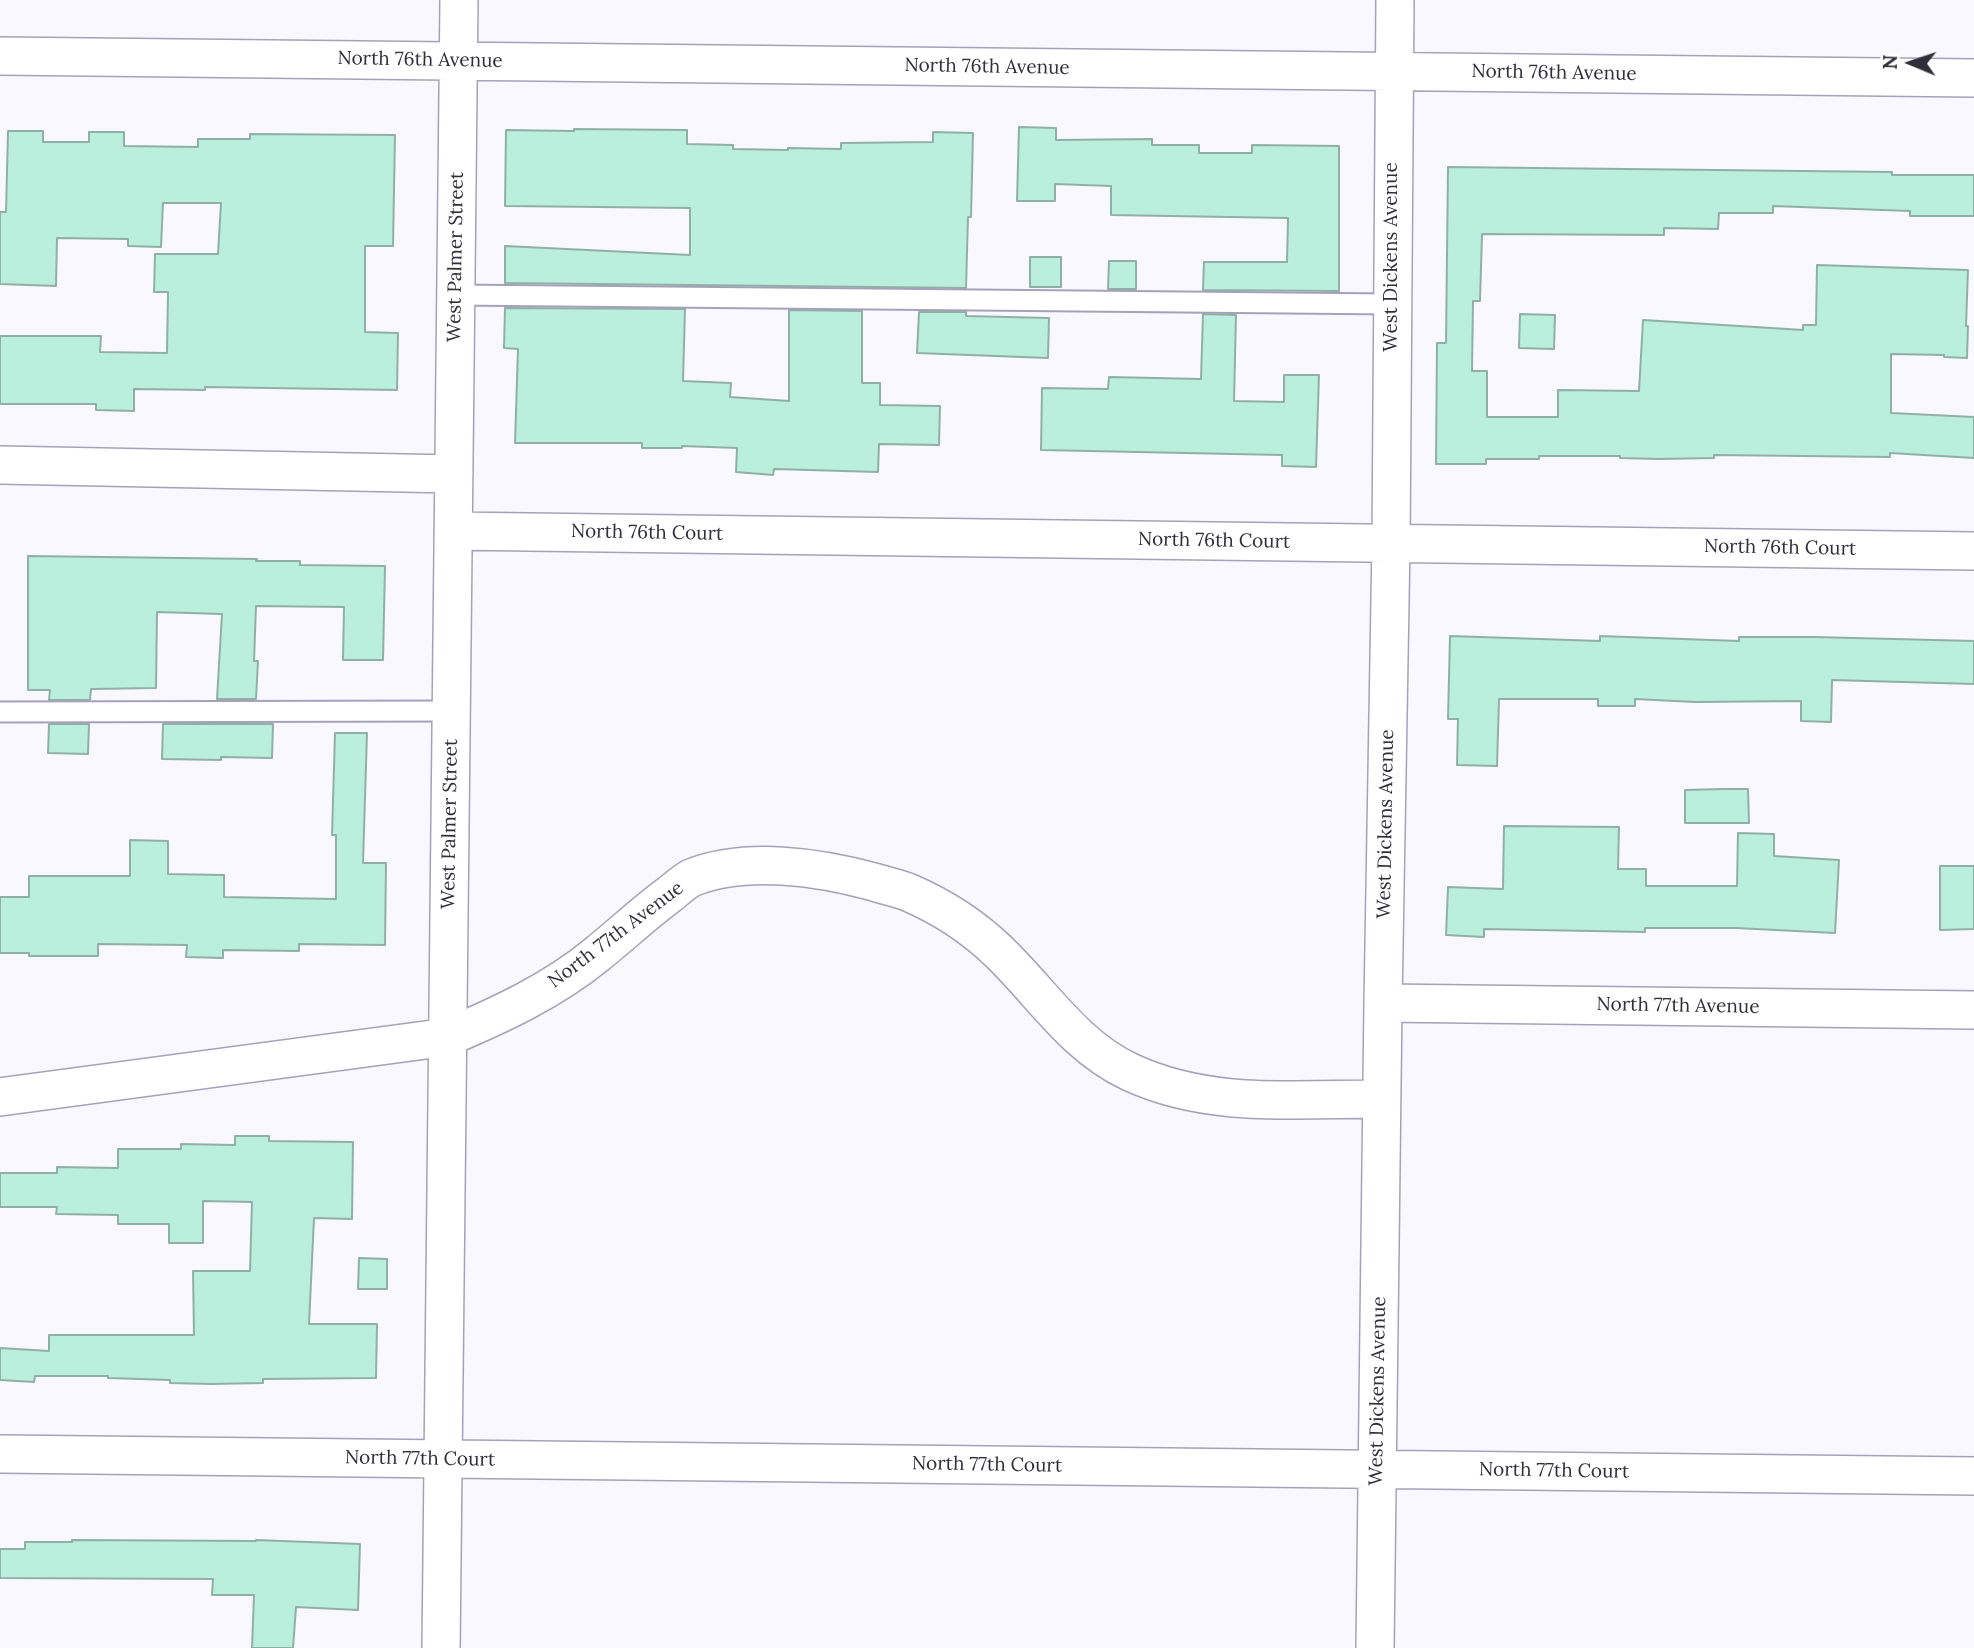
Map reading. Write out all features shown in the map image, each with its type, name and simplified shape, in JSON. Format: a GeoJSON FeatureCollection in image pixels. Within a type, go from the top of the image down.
{"type":"FeatureCollection","features":[{"type":"Feature","properties":{"kind":"street","name":"West Palmer Street"},"geometry":{"type":"LineString","coordinates":[[441,1648],[459,0]]}},
{"type":"Feature","properties":{"kind":"street","name":"West Dickens Avenue"},"geometry":{"type":"LineString","coordinates":[[1375,1648],[1391,543],[1395,0]]}},
{"type":"Feature","properties":{"kind":"street","name":"North 76th Avenue"},"geometry":{"type":"LineString","coordinates":[[0,56],[1974,78]]}},
{"type":"Feature","properties":{"kind":"street"},"geometry":{"type":"LineString","coordinates":[[0,465],[454,474]]}},
{"type":"Feature","properties":{"kind":"street","name":"North 76th Court"},"geometry":{"type":"LineString","coordinates":[[453,531],[1974,551]]}},
{"type":"Feature","properties":{"kind":"street","name":"North 77th Avenue"},"geometry":{"type":"LineString","coordinates":[[0,1097],[448,1037],[500,1015],[548,988],[594,957],[652,907],[690,879],[728,869],[774,866],[837,872],[885,885],[908,892],[956,916],[998,951],[1089,1047],[1129,1072],[1180,1091],[1234,1099],[1381,1100]]}},
{"type":"Feature","properties":{"kind":"street","name":"North 77th Avenue"},"geometry":{"type":"LineString","coordinates":[[1383,1003],[1974,1010]]}},
{"type":"Feature","properties":{"kind":"street","name":"North 77th Court"},"geometry":{"type":"LineString","coordinates":[[0,1454],[1974,1476]]}},
{"type":"Feature","properties":{"kind":"lane"},"geometry":{"type":"LineString","coordinates":[[456,295],[1391,304]]}},
{"type":"Feature","properties":{"kind":"lane"},"geometry":{"type":"LineString","coordinates":[[0,712],[451,711]]}},
{"type":"Feature","properties":{"kind":"building"},"geometry":{"type":"Polygon","coordinates":[[[1019,127],[1056,128],[1056,140],[1152,139],[1152,145],[1199,145],[1199,153],[1252,153],[1252,145],[1339,146],[1339,291],[1203,290],[1204,262],[1287,262],[1288,218],[1111,215],[1111,186],[1055,184],[1055,201],[1017,201],[1019,127]]]}},
{"type":"Feature","properties":{"kind":"building"},"geometry":{"type":"Polygon","coordinates":[[[506,130],[687,130],[687,144],[733,145],[733,149],[788,150],[841,149],[841,143],[933,142],[933,132],[973,133],[966,288],[505,283],[505,246],[690,255],[690,208],[505,206],[506,130]]]}},
{"type":"Feature","properties":{"kind":"building"},"geometry":{"type":"Polygon","coordinates":[[[8,131],[43,131],[43,142],[89,142],[89,132],[124,132],[124,146],[198,147],[198,139],[250,139],[250,134],[395,135],[393,246],[365,246],[365,332],[398,333],[397,390],[205,387],[205,390],[134,389],[134,411],[96,410],[96,404],[0,404],[0,336],[101,336],[100,352],[167,353],[168,292],[154,292],[155,254],[218,254],[221,203],[163,203],[161,247],[128,246],[128,239],[57,238],[56,286],[0,284],[0,212],[6,212],[8,131]]]}},
{"type":"Feature","properties":{"kind":"building"},"geometry":{"type":"Polygon","coordinates":[[[1448,167],[1974,175],[1974,216],[1910,216],[1910,211],[1773,206],[1773,213],[1719,213],[1718,229],[1664,228],[1664,235],[1482,234],[1480,301],[1473,301],[1472,371],[1487,371],[1487,417],[1558,417],[1558,390],[1639,391],[1643,320],[1803,330],[1803,325],[1816,325],[1817,265],[1968,270],[1967,358],[1891,354],[1891,413],[1974,417],[1974,458],[1890,453],[1890,457],[1714,455],[1714,458],[1659,459],[1539,456],[1539,459],[1486,459],[1486,464],[1436,464],[1437,343],[1446,343],[1448,167]]]}},
{"type":"Feature","properties":{"kind":"building"},"geometry":{"type":"Polygon","coordinates":[[[1030,257],[1061,257],[1061,287],[1030,287],[1030,257]]]}},
{"type":"Feature","properties":{"kind":"building"},"geometry":{"type":"Polygon","coordinates":[[[1109,261],[1136,261],[1136,289],[1108,289],[1109,261]]]}},
{"type":"Feature","properties":{"kind":"building"},"geometry":{"type":"Polygon","coordinates":[[[505,308],[685,309],[683,381],[731,383],[730,397],[789,401],[789,310],[862,311],[862,383],[880,383],[880,405],[940,406],[939,445],[879,444],[878,472],[774,469],[773,475],[736,472],[737,448],[642,448],[642,443],[515,443],[518,349],[504,348],[505,308]]]}},
{"type":"Feature","properties":{"kind":"building"},"geometry":{"type":"Polygon","coordinates":[[[919,312],[966,312],[966,316],[1049,318],[1048,358],[917,353],[919,312]]]}},
{"type":"Feature","properties":{"kind":"building"},"geometry":{"type":"Polygon","coordinates":[[[1203,314],[1236,315],[1234,401],[1284,402],[1284,375],[1319,375],[1316,467],[1282,466],[1282,455],[1041,450],[1042,388],[1108,389],[1109,377],[1201,379],[1203,314]]]}},
{"type":"Feature","properties":{"kind":"building"},"geometry":{"type":"Polygon","coordinates":[[[1520,314],[1555,315],[1554,349],[1519,348],[1520,314]]]}},
{"type":"Feature","properties":{"kind":"building"},"geometry":{"type":"Polygon","coordinates":[[[28,556],[257,559],[256,561],[300,561],[300,565],[385,566],[383,660],[343,660],[344,607],[256,606],[256,699],[217,699],[222,614],[157,612],[156,688],[91,689],[90,700],[49,700],[50,690],[28,690],[28,556]]]}},
{"type":"Feature","properties":{"kind":"building"},"geometry":{"type":"Polygon","coordinates":[[[1450,636],[1600,641],[1600,636],[1739,641],[1739,637],[1814,637],[1974,641],[1974,684],[1832,680],[1831,722],[1801,721],[1801,701],[1695,702],[1635,699],[1635,706],[1598,706],[1598,699],[1499,699],[1497,766],[1457,765],[1458,719],[1448,719],[1450,636]]]}},
{"type":"Feature","properties":{"kind":"building"},"geometry":{"type":"Polygon","coordinates":[[[49,724],[89,724],[88,754],[48,753],[49,724]]]}},
{"type":"Feature","properties":{"kind":"building"},"geometry":{"type":"Polygon","coordinates":[[[163,724],[273,724],[272,758],[162,759],[163,724]]]}},
{"type":"Feature","properties":{"kind":"building"},"geometry":{"type":"Polygon","coordinates":[[[335,733],[367,733],[363,863],[386,863],[385,945],[299,944],[299,951],[223,950],[223,958],[186,957],[187,945],[98,944],[98,956],[29,956],[29,953],[0,953],[0,897],[29,897],[29,876],[130,876],[130,840],[168,841],[168,874],[224,875],[224,897],[336,899],[336,835],[332,835],[335,733]]]}},
{"type":"Feature","properties":{"kind":"building"},"geometry":{"type":"Polygon","coordinates":[[[1748,789],[1749,823],[1685,823],[1685,790],[1748,789]]]}},
{"type":"Feature","properties":{"kind":"building"},"geometry":{"type":"Polygon","coordinates":[[[1504,826],[1619,827],[1618,869],[1646,869],[1646,886],[1737,886],[1738,833],[1774,834],[1774,856],[1839,860],[1835,933],[1736,928],[1645,928],[1645,932],[1484,929],[1484,937],[1446,935],[1448,887],[1503,889],[1504,826]]]}},
{"type":"Feature","properties":{"kind":"building"},"geometry":{"type":"Polygon","coordinates":[[[1940,866],[1974,866],[1974,929],[1940,930],[1940,866]]]}},
{"type":"Feature","properties":{"kind":"building"},"geometry":{"type":"Polygon","coordinates":[[[235,1136],[269,1136],[269,1141],[353,1142],[352,1219],[314,1218],[309,1324],[377,1324],[376,1378],[263,1379],[263,1383],[211,1384],[170,1383],[170,1380],[108,1376],[35,1376],[34,1382],[0,1380],[0,1348],[49,1351],[49,1335],[194,1335],[193,1271],[250,1271],[252,1202],[203,1201],[203,1243],[169,1243],[169,1224],[118,1224],[118,1215],[56,1214],[57,1207],[0,1207],[0,1173],[57,1173],[57,1167],[118,1168],[118,1149],[181,1149],[181,1144],[235,1145],[235,1136]]]}},
{"type":"Feature","properties":{"kind":"building"},"geometry":{"type":"Polygon","coordinates":[[[359,1258],[387,1259],[387,1289],[358,1289],[359,1258]]]}},
{"type":"Feature","properties":{"kind":"building"},"geometry":{"type":"Polygon","coordinates":[[[256,1540],[360,1544],[358,1610],[296,1607],[293,1648],[252,1648],[254,1595],[212,1595],[213,1579],[0,1578],[0,1549],[25,1549],[25,1542],[256,1540]]]}}]}
